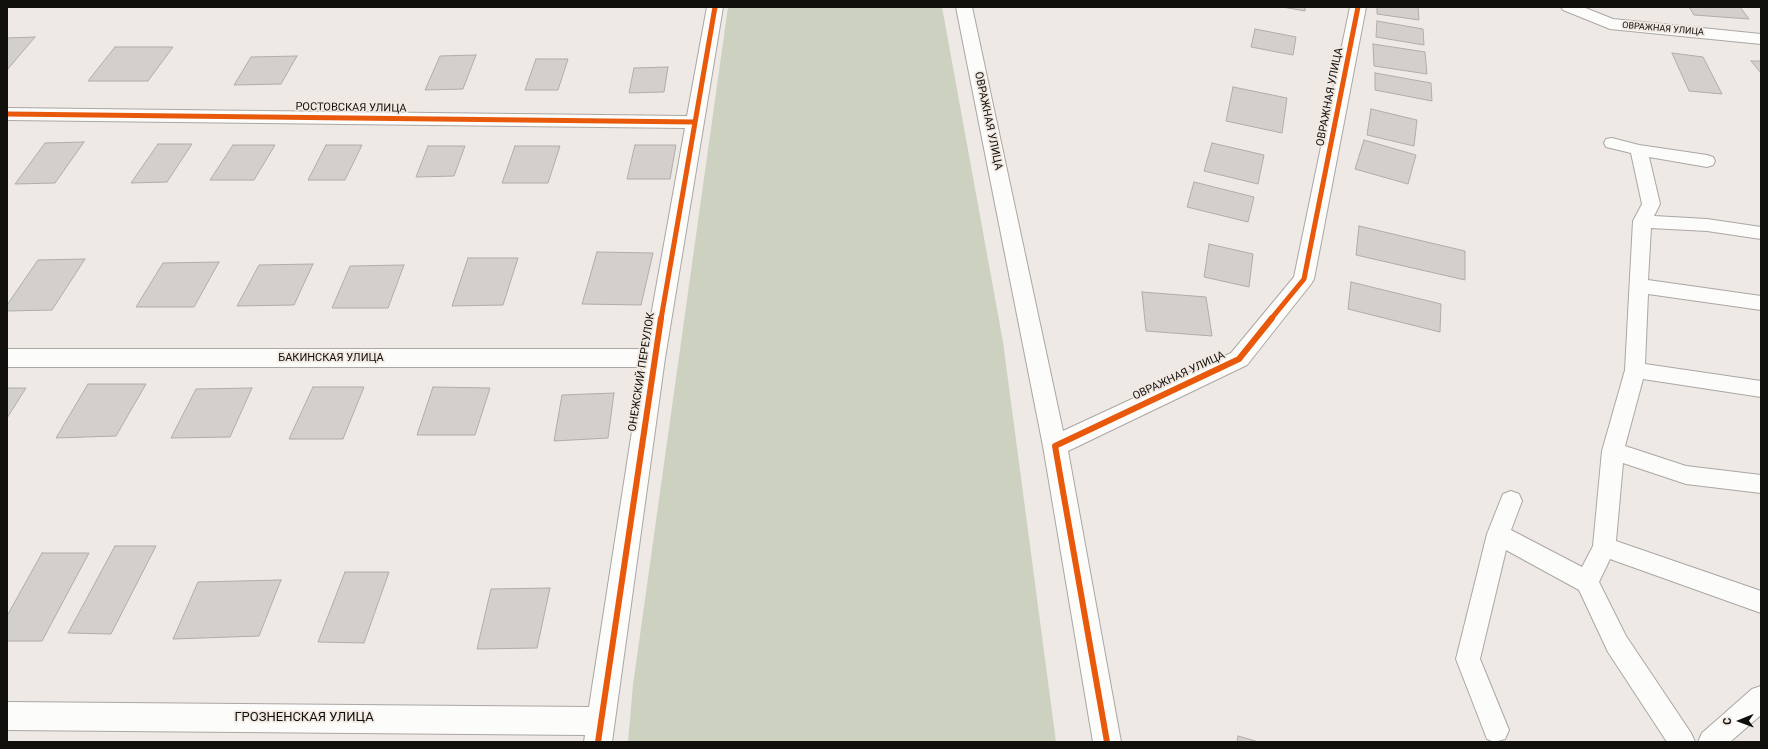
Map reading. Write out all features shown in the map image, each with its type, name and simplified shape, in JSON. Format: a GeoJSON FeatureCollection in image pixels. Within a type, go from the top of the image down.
{"type":"FeatureCollection","features":[{"type":"Feature","properties":{"kind":"street","name":"ОНЕЖСКИЙ ПЕРЕУЛОК"},"geometry":{"type":"LineString","coordinates":[[599,731],[654,358],[715,7]]}},
{"type":"Feature","properties":{"kind":"street","name":"ОВРАЖНАЯ УЛИЦА"},"geometry":{"type":"LineString","coordinates":[[964,7],[1055,446],[1107,742]]}},
{"type":"Feature","properties":{"kind":"street","name":"ОВРАЖНАЯ УЛИЦА"},"geometry":{"type":"LineString","coordinates":[[1055,446],[1239,359],[1304,279],[1358,7]]}},
{"type":"Feature","properties":{"kind":"street","name":"ОВРАЖНАЯ УЛИЦА"},"geometry":{"type":"LineString","coordinates":[[1569,7],[1610,24],[1761,39]]}},
{"type":"Feature","properties":{"kind":"street","name":"РОСТОВСКАЯ УЛИЦА"},"geometry":{"type":"LineString","coordinates":[[7,114],[694,122]]}},
{"type":"Feature","properties":{"kind":"street","name":"БАКИНСКАЯ УЛИЦА"},"geometry":{"type":"LineString","coordinates":[[7,358],[654,358]]}},
{"type":"Feature","properties":{"kind":"street","name":"ГРОЗНЕНСКАЯ УЛИЦА"},"geometry":{"type":"LineString","coordinates":[[7,716],[599,731]]}},
{"type":"Feature","properties":{"kind":"lane"},"geometry":{"type":"LineString","coordinates":[[1612,143],[1639,150],[1707,161]]}},
{"type":"Feature","properties":{"kind":"lane"},"geometry":{"type":"LineString","coordinates":[[1587,582],[1604,547],[1613,451],[1635,370],[1642,220],[1651,204],[1639,150]]}},
{"type":"Feature","properties":{"kind":"lane"},"geometry":{"type":"LineString","coordinates":[[1642,220],[1707,225],[1761,233]]}},
{"type":"Feature","properties":{"kind":"lane"},"geometry":{"type":"LineString","coordinates":[[1639,286],[1761,304]]}},
{"type":"Feature","properties":{"kind":"lane"},"geometry":{"type":"LineString","coordinates":[[1635,370],[1761,388]]}},
{"type":"Feature","properties":{"kind":"lane"},"geometry":{"type":"LineString","coordinates":[[1613,451],[1686,475],[1761,484]]}},
{"type":"Feature","properties":{"kind":"lane"},"geometry":{"type":"LineString","coordinates":[[1496,730],[1468,659],[1498,534],[1511,501]]}},
{"type":"Feature","properties":{"kind":"lane"},"geometry":{"type":"LineString","coordinates":[[1498,534],[1587,582],[1617,644],[1682,742]]}},
{"type":"Feature","properties":{"kind":"lane"},"geometry":{"type":"LineString","coordinates":[[1604,547],[1761,602]]}},
{"type":"Feature","properties":{"kind":"lane"},"geometry":{"type":"LineString","coordinates":[[1711,742],[1761,698]]}},
{"type":"Feature","properties":{"kind":"green space"},"geometry":{"type":"Polygon","coordinates":[[[728,7],[942,7],[1003,342],[1056,742],[628,742],[633,685],[728,7]]]}},
{"type":"Feature","properties":{"kind":"building"},"geometry":{"type":"Polygon","coordinates":[[[1282,7],[1305,7],[1305,11],[1282,7]]]}},
{"type":"Feature","properties":{"kind":"building"},"geometry":{"type":"Polygon","coordinates":[[[1377,7],[1418,7],[1419,20],[1377,14],[1377,7]]]}},
{"type":"Feature","properties":{"kind":"building"},"geometry":{"type":"Polygon","coordinates":[[[1689,7],[1740,7],[1749,19],[1694,15],[1689,7]]]}},
{"type":"Feature","properties":{"kind":"building"},"geometry":{"type":"Polygon","coordinates":[[[1377,21],[1423,29],[1424,45],[1376,37],[1377,21]]]}},
{"type":"Feature","properties":{"kind":"building"},"geometry":{"type":"Polygon","coordinates":[[[1255,29],[1296,37],[1293,55],[1251,47],[1255,29]]]}},
{"type":"Feature","properties":{"kind":"building"},"geometry":{"type":"Polygon","coordinates":[[[35,37],[7,70],[7,38],[35,37]]]}},
{"type":"Feature","properties":{"kind":"building"},"geometry":{"type":"Polygon","coordinates":[[[1373,44],[1425,52],[1427,74],[1374,66],[1373,44]]]}},
{"type":"Feature","properties":{"kind":"building"},"geometry":{"type":"Polygon","coordinates":[[[115,47],[173,47],[148,81],[88,81],[115,47]]]}},
{"type":"Feature","properties":{"kind":"building"},"geometry":{"type":"Polygon","coordinates":[[[1672,53],[1703,57],[1722,94],[1689,91],[1672,53]]]}},
{"type":"Feature","properties":{"kind":"building"},"geometry":{"type":"Polygon","coordinates":[[[476,55],[463,89],[425,90],[440,56],[476,55]]]}},
{"type":"Feature","properties":{"kind":"building"},"geometry":{"type":"Polygon","coordinates":[[[297,56],[281,84],[234,85],[251,57],[297,56]]]}},
{"type":"Feature","properties":{"kind":"building"},"geometry":{"type":"Polygon","coordinates":[[[536,59],[568,59],[558,90],[525,90],[536,59]]]}},
{"type":"Feature","properties":{"kind":"building"},"geometry":{"type":"Polygon","coordinates":[[[1751,61],[1761,61],[1761,73],[1751,61]]]}},
{"type":"Feature","properties":{"kind":"building"},"geometry":{"type":"Polygon","coordinates":[[[668,67],[664,92],[629,93],[634,68],[668,67]]]}},
{"type":"Feature","properties":{"kind":"building"},"geometry":{"type":"Polygon","coordinates":[[[1375,73],[1431,83],[1432,101],[1375,90],[1375,73]]]}},
{"type":"Feature","properties":{"kind":"building"},"geometry":{"type":"Polygon","coordinates":[[[1233,87],[1287,98],[1282,133],[1226,121],[1233,87]]]}},
{"type":"Feature","properties":{"kind":"building"},"geometry":{"type":"Polygon","coordinates":[[[1371,109],[1417,120],[1414,146],[1367,135],[1371,109]]]}},
{"type":"Feature","properties":{"kind":"building"},"geometry":{"type":"Polygon","coordinates":[[[1364,140],[1416,155],[1408,184],[1355,169],[1364,140]]]}},
{"type":"Feature","properties":{"kind":"building"},"geometry":{"type":"Polygon","coordinates":[[[84,142],[55,183],[15,184],[45,143],[84,142]]]}},
{"type":"Feature","properties":{"kind":"building"},"geometry":{"type":"Polygon","coordinates":[[[1212,143],[1264,155],[1258,184],[1204,171],[1212,143]]]}},
{"type":"Feature","properties":{"kind":"building"},"geometry":{"type":"Polygon","coordinates":[[[158,144],[192,144],[167,182],[131,183],[158,144]]]}},
{"type":"Feature","properties":{"kind":"building"},"geometry":{"type":"Polygon","coordinates":[[[233,145],[275,145],[254,180],[210,180],[233,145]]]}},
{"type":"Feature","properties":{"kind":"building"},"geometry":{"type":"Polygon","coordinates":[[[326,145],[362,145],[345,180],[308,180],[326,145]]]}},
{"type":"Feature","properties":{"kind":"building"},"geometry":{"type":"Polygon","coordinates":[[[635,145],[676,145],[670,179],[627,179],[635,145]]]}},
{"type":"Feature","properties":{"kind":"building"},"geometry":{"type":"Polygon","coordinates":[[[428,146],[465,146],[454,176],[416,177],[428,146]]]}},
{"type":"Feature","properties":{"kind":"building"},"geometry":{"type":"Polygon","coordinates":[[[515,146],[560,146],[548,183],[502,183],[515,146]]]}},
{"type":"Feature","properties":{"kind":"building"},"geometry":{"type":"Polygon","coordinates":[[[1194,182],[1254,197],[1248,222],[1187,207],[1194,182]]]}},
{"type":"Feature","properties":{"kind":"building"},"geometry":{"type":"Polygon","coordinates":[[[1359,226],[1465,251],[1465,280],[1356,255],[1359,226]]]}},
{"type":"Feature","properties":{"kind":"building"},"geometry":{"type":"Polygon","coordinates":[[[1209,244],[1253,254],[1249,287],[1204,277],[1209,244]]]}},
{"type":"Feature","properties":{"kind":"building"},"geometry":{"type":"Polygon","coordinates":[[[597,252],[653,253],[641,305],[582,304],[597,252]]]}},
{"type":"Feature","properties":{"kind":"building"},"geometry":{"type":"Polygon","coordinates":[[[468,258],[518,258],[503,305],[452,306],[468,258]]]}},
{"type":"Feature","properties":{"kind":"building"},"geometry":{"type":"Polygon","coordinates":[[[85,259],[52,310],[7,311],[7,305],[38,260],[85,259]]]}},
{"type":"Feature","properties":{"kind":"building"},"geometry":{"type":"Polygon","coordinates":[[[219,262],[194,307],[136,307],[163,263],[219,262]]]}},
{"type":"Feature","properties":{"kind":"building"},"geometry":{"type":"Polygon","coordinates":[[[313,264],[294,305],[237,306],[259,265],[313,264]]]}},
{"type":"Feature","properties":{"kind":"building"},"geometry":{"type":"Polygon","coordinates":[[[404,265],[388,308],[332,308],[350,266],[404,265]]]}},
{"type":"Feature","properties":{"kind":"building"},"geometry":{"type":"Polygon","coordinates":[[[1351,282],[1441,304],[1440,332],[1348,309],[1351,282]]]}},
{"type":"Feature","properties":{"kind":"building"},"geometry":{"type":"Polygon","coordinates":[[[1142,292],[1206,297],[1212,336],[1146,331],[1142,292]]]}},
{"type":"Feature","properties":{"kind":"building"},"geometry":{"type":"Polygon","coordinates":[[[88,384],[146,384],[116,436],[56,438],[88,384]]]}},
{"type":"Feature","properties":{"kind":"building"},"geometry":{"type":"Polygon","coordinates":[[[313,387],[364,387],[343,439],[289,439],[313,387]]]}},
{"type":"Feature","properties":{"kind":"building"},"geometry":{"type":"Polygon","coordinates":[[[433,387],[490,388],[475,435],[417,435],[433,387]]]}},
{"type":"Feature","properties":{"kind":"building"},"geometry":{"type":"Polygon","coordinates":[[[7,388],[26,388],[7,418],[7,388]]]}},
{"type":"Feature","properties":{"kind":"building"},"geometry":{"type":"Polygon","coordinates":[[[252,388],[230,437],[171,438],[196,389],[252,388]]]}},
{"type":"Feature","properties":{"kind":"building"},"geometry":{"type":"Polygon","coordinates":[[[614,393],[608,438],[554,441],[562,395],[614,393]]]}},
{"type":"Feature","properties":{"kind":"building"},"geometry":{"type":"Polygon","coordinates":[[[115,546],[156,546],[111,634],[68,633],[115,546]]]}},
{"type":"Feature","properties":{"kind":"building"},"geometry":{"type":"Polygon","coordinates":[[[42,553],[89,553],[42,641],[7,641],[7,616],[42,553]]]}},
{"type":"Feature","properties":{"kind":"building"},"geometry":{"type":"Polygon","coordinates":[[[345,572],[389,572],[364,643],[318,642],[345,572]]]}},
{"type":"Feature","properties":{"kind":"building"},"geometry":{"type":"Polygon","coordinates":[[[281,580],[259,636],[173,639],[198,582],[281,580]]]}},
{"type":"Feature","properties":{"kind":"building"},"geometry":{"type":"Polygon","coordinates":[[[550,588],[537,648],[477,649],[491,589],[550,588]]]}},
{"type":"Feature","properties":{"kind":"building"},"geometry":{"type":"Polygon","coordinates":[[[1238,736],[1259,742],[1237,742],[1238,736]]]}},
{"type":"Feature","properties":{"kind":"cycle path"},"geometry":{"type":"LineString","coordinates":[[598,742],[654,358],[715,7]]}},
{"type":"Feature","properties":{"kind":"cycle path"},"geometry":{"type":"LineString","coordinates":[[1107,742],[1055,446],[1239,359],[1304,279],[1358,7]]}},
{"type":"Feature","properties":{"kind":"cycle path"},"geometry":{"type":"LineString","coordinates":[[7,114],[694,122]]}}]}
